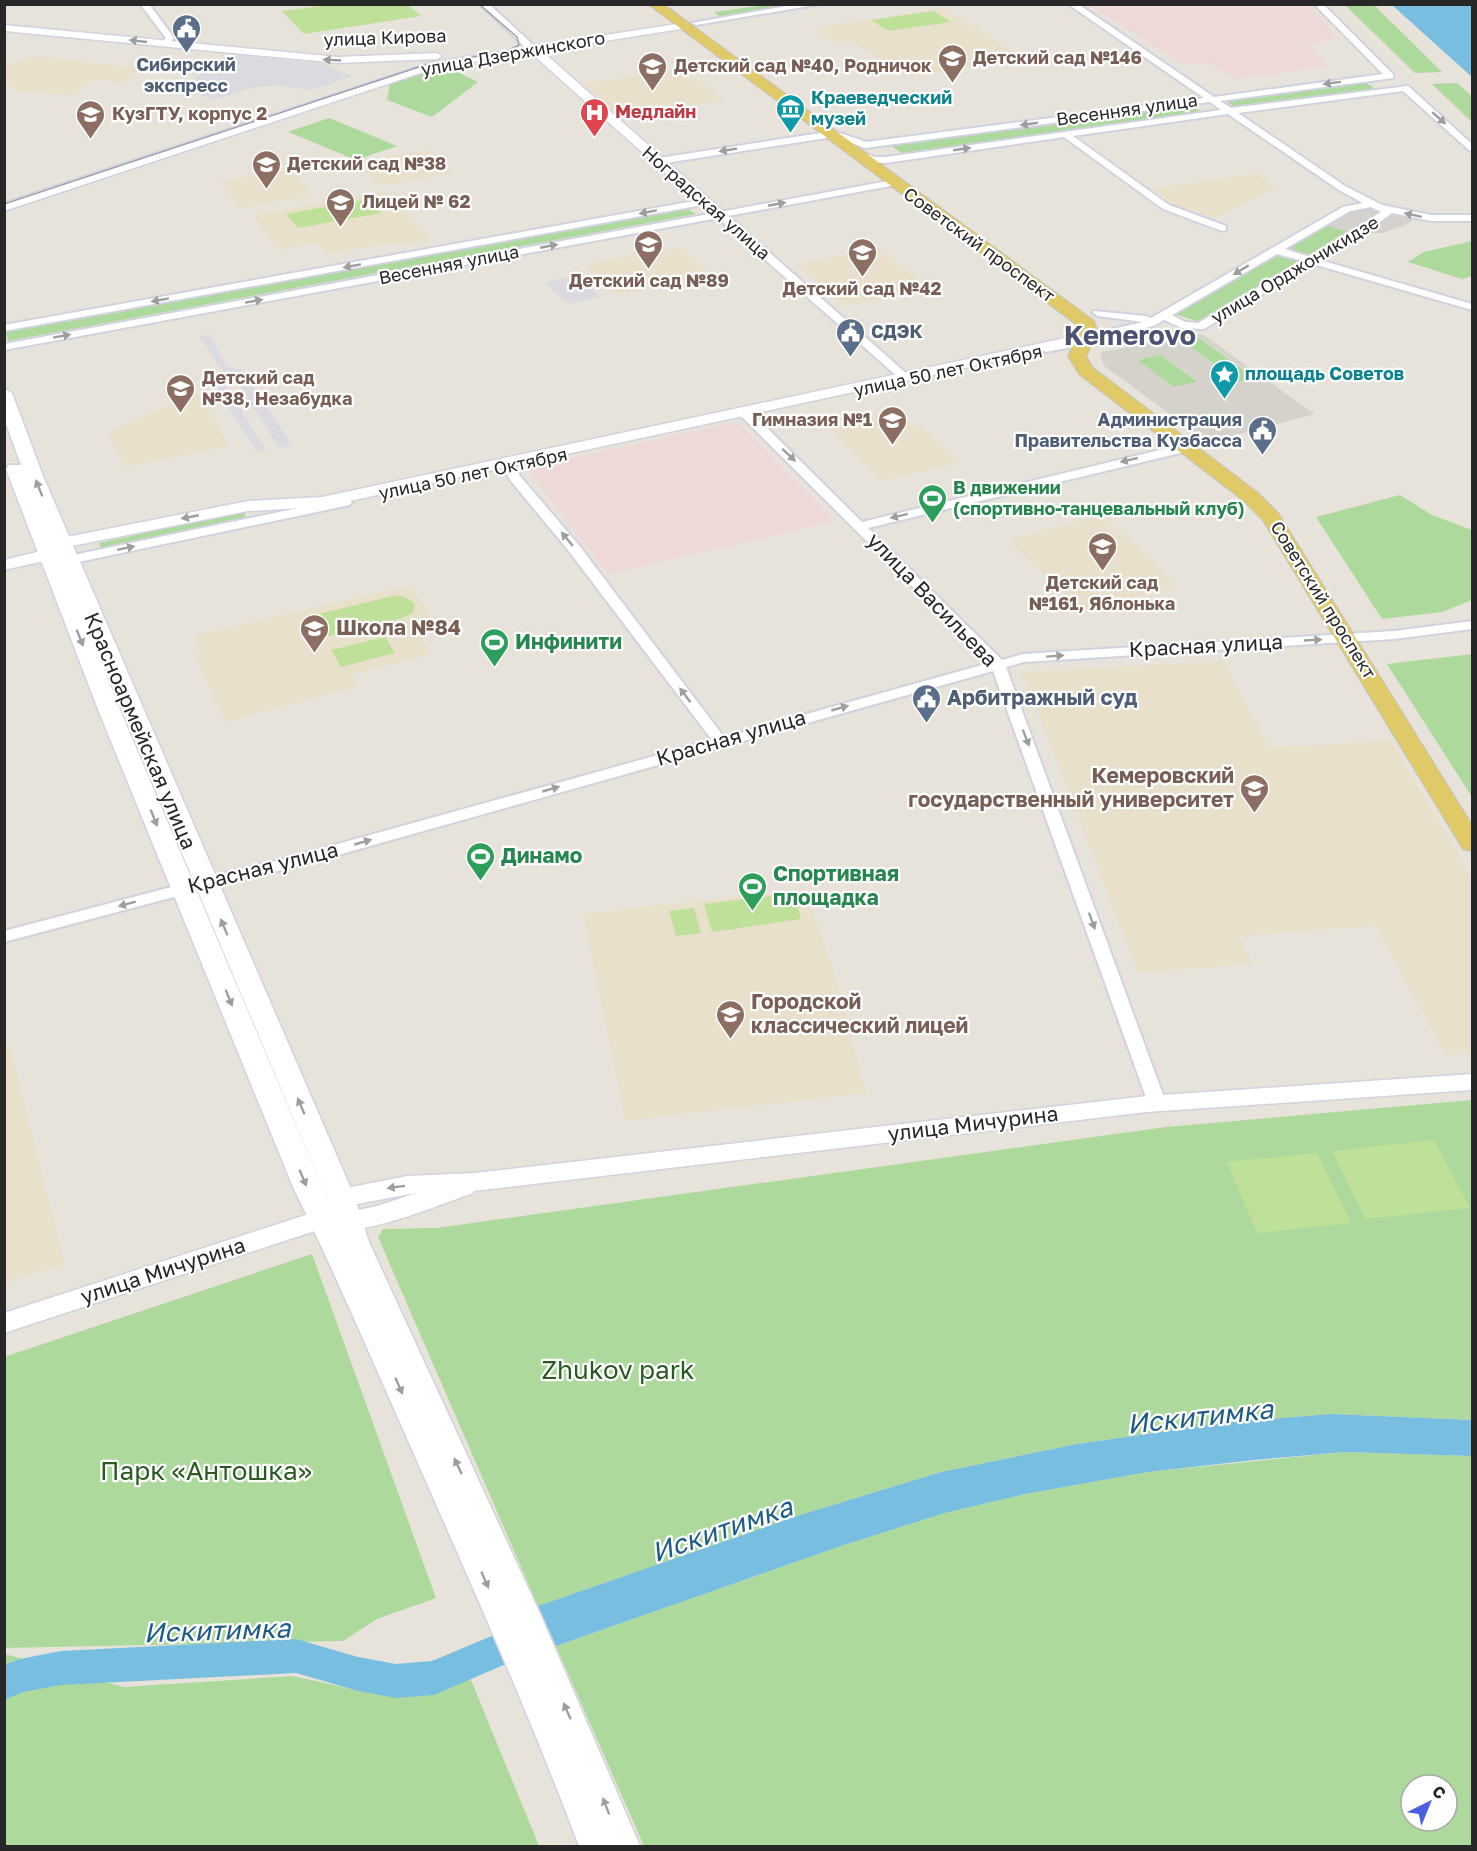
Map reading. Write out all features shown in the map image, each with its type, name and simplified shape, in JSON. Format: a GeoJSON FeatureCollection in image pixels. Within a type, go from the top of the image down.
{"type":"FeatureCollection","features":[{"type":"Feature","properties":{"kind":"main road","name":"Советский проспект"},"geometry":{"type":"LineString","coordinates":[[654,4],[739,54],[1098,313],[1107,323],[1077,356],[1085,370],[1192,446],[1271,517],[1473,813]]}},
{"type":"Feature","properties":{"kind":"main road","name":"Советский проспект"},"geometry":{"type":"LineString","coordinates":[[671,4],[686,22],[723,56],[1088,325],[1091,338]]}},
{"type":"Feature","properties":{"kind":"main road"},"geometry":{"type":"LineString","coordinates":[[723,56],[730,53],[739,54]]}},
{"type":"Feature","properties":{"kind":"main road"},"geometry":{"type":"LineString","coordinates":[[981,248],[998,250],[1003,247],[1001,244]]}},
{"type":"Feature","properties":{"kind":"main road"},"geometry":{"type":"LineString","coordinates":[[1006,266],[1005,262],[1011,260],[1025,261]]}},
{"type":"Feature","properties":{"kind":"main road","name":"Красноармейская улица"},"geometry":{"type":"LineString","coordinates":[[4,393],[34,476],[54,553]]}},
{"type":"Feature","properties":{"kind":"main road","name":"Красноармейская улица"},"geometry":{"type":"LineString","coordinates":[[4,441],[337,1213],[337,1248],[472,1523],[580,1770]]}},
{"type":"Feature","properties":{"kind":"main road","name":"Советский проспект"},"geometry":{"type":"LineString","coordinates":[[1355,638],[1473,844]]}},
{"type":"Feature","properties":{"kind":"main road"},"geometry":{"type":"LineString","coordinates":[[580,1770],[597,1846]]}},
{"type":"Feature","properties":{"kind":"main road"},"geometry":{"type":"LineString","coordinates":[[580,1770],[622,1846]]}},
{"type":"Feature","properties":{"kind":"street"},"geometry":{"type":"LineString","coordinates":[[144,4],[167,41]]}},
{"type":"Feature","properties":{"kind":"street","name":"Ноградская улица"},"geometry":{"type":"LineString","coordinates":[[484,4],[903,376]]}},
{"type":"Feature","properties":{"kind":"street"},"geometry":{"type":"LineString","coordinates":[[686,22],[764,4]]}},
{"type":"Feature","properties":{"kind":"street"},"geometry":{"type":"LineString","coordinates":[[686,22],[817,4]]}},
{"type":"Feature","properties":{"kind":"street"},"geometry":{"type":"LineString","coordinates":[[1072,4],[1342,188]]}},
{"type":"Feature","properties":{"kind":"street","name":"Весенняя улица"},"geometry":{"type":"LineString","coordinates":[[865,146],[1211,98],[1390,76],[1318,4]]}},
{"type":"Feature","properties":{"kind":"street","name":"улица Дзержинского"},"geometry":{"type":"LineString","coordinates":[[4,207],[434,65],[530,46],[686,22]]}},
{"type":"Feature","properties":{"kind":"street","name":"улица Кирова"},"geometry":{"type":"LineString","coordinates":[[4,28],[167,41],[181,45],[356,60],[432,56],[530,46]]}},
{"type":"Feature","properties":{"kind":"street","name":"улица Дзержинского"},"geometry":{"type":"LineString","coordinates":[[4,198],[432,56]]}},
{"type":"Feature","properties":{"kind":"street"},"geometry":{"type":"LineString","coordinates":[[356,60],[384,73]]}},
{"type":"Feature","properties":{"kind":"street","name":"Весенняя улица"},"geometry":{"type":"LineString","coordinates":[[886,160],[1405,88],[1473,148]]}},
{"type":"Feature","properties":{"kind":"street"},"geometry":{"type":"LineString","coordinates":[[659,161],[827,134]]}},
{"type":"Feature","properties":{"kind":"street","name":"Советский проспект"},"geometry":{"type":"LineString","coordinates":[[827,134],[840,134],[865,146]]}},
{"type":"Feature","properties":{"kind":"street"},"geometry":{"type":"LineString","coordinates":[[1065,134],[1166,207],[1222,228]]}},
{"type":"Feature","properties":{"kind":"street","name":"Советский проспект"},"geometry":{"type":"LineString","coordinates":[[850,151],[872,160],[886,160]]}},
{"type":"Feature","properties":{"kind":"street","name":"Весенняя улица"},"geometry":{"type":"LineString","coordinates":[[4,347],[893,183]]}},
{"type":"Feature","properties":{"kind":"street","name":"улица Орджоникидзе"},"geometry":{"type":"LineString","coordinates":[[1162,317],[1182,325],[1200,327],[1385,216],[1388,212],[1342,188]]}},
{"type":"Feature","properties":{"kind":"street","name":"улица Орджоникидзе"},"geometry":{"type":"LineString","coordinates":[[1091,338],[1140,327],[1162,317],[1347,209],[1349,204],[1342,188]]}},
{"type":"Feature","properties":{"kind":"street","name":"Весенняя улица"},"geometry":{"type":"LineString","coordinates":[[4,328],[705,202]]}},
{"type":"Feature","properties":{"kind":"street"},"geometry":{"type":"LineString","coordinates":[[1347,209],[1377,206],[1431,218],[1473,218]]}},
{"type":"Feature","properties":{"kind":"street"},"geometry":{"type":"LineString","coordinates":[[1276,249],[1473,307]]}},
{"type":"Feature","properties":{"kind":"street"},"geometry":{"type":"LineString","coordinates":[[1098,313],[1128,318],[1162,317]]}},
{"type":"Feature","properties":{"kind":"street","name":"улица 50 лет Октября"},"geometry":{"type":"LineString","coordinates":[[743,413],[903,376],[1091,338]]}},
{"type":"Feature","properties":{"kind":"street","name":"улица 50 лет Октября"},"geometry":{"type":"LineString","coordinates":[[4,553],[54,553],[219,528],[1091,338]]}},
{"type":"Feature","properties":{"kind":"street","name":"улица Васильева"},"geometry":{"type":"LineString","coordinates":[[743,413],[997,663],[1157,1103]]}},
{"type":"Feature","properties":{"kind":"street"},"geometry":{"type":"LineString","coordinates":[[859,526],[1192,446]]}},
{"type":"Feature","properties":{"kind":"street"},"geometry":{"type":"LineString","coordinates":[[508,464],[514,477],[608,591],[720,741]]}},
{"type":"Feature","properties":{"kind":"street","name":"улица 50 лет Октября"},"geometry":{"type":"LineString","coordinates":[[4,570],[54,553],[248,506],[322,502],[508,464]]}},
{"type":"Feature","properties":{"kind":"street","name":"улица 50 лет Октября"},"geometry":{"type":"LineString","coordinates":[[219,528],[260,516],[261,512],[258,509],[248,506]]}},
{"type":"Feature","properties":{"kind":"street"},"geometry":{"type":"LineString","coordinates":[[4,565],[54,553]]}},
{"type":"Feature","properties":{"kind":"street","name":"Красная улица"},"geometry":{"type":"LineString","coordinates":[[4,937],[289,863],[997,663],[1028,657],[1355,638],[1473,625]]}},
{"type":"Feature","properties":{"kind":"street","name":"улица Мичурина"},"geometry":{"type":"LineString","coordinates":[[4,1323],[337,1213],[378,1215],[475,1182],[1157,1103],[1473,1082]]}},
{"type":"Feature","properties":{"kind":"shaded area"},"geometry":{"type":"Polygon","coordinates":[[[1090,5],[1309,5],[1337,38],[1308,44],[1327,66],[1234,79],[1209,62],[1183,65],[1090,5]]]}},
{"type":"Feature","properties":{"kind":"shaded area"},"geometry":{"type":"Polygon","coordinates":[[[943,8],[1025,58],[908,77],[850,41],[836,43],[813,28],[943,8]]]}},
{"type":"Feature","properties":{"kind":"shaded area"},"geometry":{"type":"Polygon","coordinates":[[[229,54],[323,64],[352,76],[312,90],[275,85],[255,87],[214,100],[182,88],[229,54]]]}},
{"type":"Feature","properties":{"kind":"shaded area"},"geometry":{"type":"Polygon","coordinates":[[[33,56],[139,70],[118,84],[111,84],[113,81],[89,82],[72,95],[16,91],[5,78],[5,65],[33,56]]]}},
{"type":"Feature","properties":{"kind":"shaded area","name":"Детский сад №40, Родничок"},"geometry":{"type":"Polygon","coordinates":[[[682,68],[724,100],[622,117],[583,84],[682,68]]]}},
{"type":"Feature","properties":{"kind":"shaded area"},"geometry":{"type":"Polygon","coordinates":[[[430,150],[453,173],[379,186],[357,162],[430,150]]]}},
{"type":"Feature","properties":{"kind":"shaded area","name":"Детский сад №38"},"geometry":{"type":"Polygon","coordinates":[[[292,170],[312,196],[239,208],[221,181],[292,170]]]}},
{"type":"Feature","properties":{"kind":"shaded area"},"geometry":{"type":"Polygon","coordinates":[[[1256,173],[1276,188],[1211,220],[1184,211],[1153,189],[1256,173]]]}},
{"type":"Feature","properties":{"kind":"shaded area","name":"Лицей № 62"},"geometry":{"type":"Polygon","coordinates":[[[387,191],[432,242],[384,244],[327,254],[319,244],[313,243],[278,250],[253,215],[387,191]]]}},
{"type":"Feature","properties":{"kind":"shaded area"},"geometry":{"type":"Polygon","coordinates":[[[1373,200],[1420,214],[1406,225],[1383,233],[1351,233],[1326,225],[1324,218],[1346,205],[1373,200]]]}},
{"type":"Feature","properties":{"kind":"shaded area","name":"Детский сад №89"},"geometry":{"type":"Polygon","coordinates":[[[682,247],[712,277],[616,295],[587,264],[682,247]]]}},
{"type":"Feature","properties":{"kind":"shaded area","name":"Детский сад №42"},"geometry":{"type":"Polygon","coordinates":[[[879,249],[929,289],[844,306],[797,264],[879,249]]]}},
{"type":"Feature","properties":{"kind":"shaded area"},"geometry":{"type":"Polygon","coordinates":[[[577,276],[600,297],[567,304],[544,282],[577,276]]]}},
{"type":"Feature","properties":{"kind":"shaded area","name":"площадь Советов"},"geometry":{"type":"Polygon","coordinates":[[[1202,334],[1315,414],[1208,442],[1104,366],[1101,352],[1202,334]],[[1199,337],[1182,341],[1238,382],[1255,378],[1255,377],[1199,337]],[[1160,354],[1137,360],[1174,387],[1198,382],[1198,381],[1160,354]]]}},
{"type":"Feature","properties":{"kind":"shaded area"},"geometry":{"type":"Polygon","coordinates":[[[210,335],[227,367],[242,370],[292,445],[279,448],[236,379],[223,371],[199,336],[210,335]]]}},
{"type":"Feature","properties":{"kind":"shaded area"},"geometry":{"type":"Polygon","coordinates":[[[215,378],[227,388],[266,450],[257,452],[212,382],[215,378]]]}},
{"type":"Feature","properties":{"kind":"shaded area","name":"Детский сад №38, Незабудка"},"geometry":{"type":"Polygon","coordinates":[[[198,393],[229,446],[125,467],[107,432],[198,393]]]}},
{"type":"Feature","properties":{"kind":"shaded area","name":"Гимназия №1"},"geometry":{"type":"Polygon","coordinates":[[[888,414],[922,428],[960,463],[881,481],[827,427],[888,414]]]}},
{"type":"Feature","properties":{"kind":"shaded area"},"geometry":{"type":"Polygon","coordinates":[[[737,422],[834,521],[608,574],[526,468],[737,422]]]}},
{"type":"Feature","properties":{"kind":"shaded area","name":"Детский сад №161, Яблонька"},"geometry":{"type":"Polygon","coordinates":[[[1101,516],[1148,556],[1175,588],[1083,610],[1007,540],[1101,516]]]}},
{"type":"Feature","properties":{"kind":"shaded area","name":"Школа №84"},"geometry":{"type":"Polygon","coordinates":[[[411,585],[434,620],[414,625],[432,654],[352,674],[358,686],[226,722],[194,654],[200,653],[192,636],[411,585]]]}},
{"type":"Feature","properties":{"kind":"shaded area","name":"Кемеровский государственный университет"},"geometry":{"type":"Polygon","coordinates":[[[1223,661],[1269,748],[1390,740],[1472,877],[1472,1053],[1445,1055],[1376,926],[1240,936],[1252,964],[1138,973],[1022,672],[1223,661]]]}},
{"type":"Feature","properties":{"kind":"shaded area","name":"Городской классический лицей"},"geometry":{"type":"Polygon","coordinates":[[[804,889],[832,965],[866,1093],[625,1121],[583,914],[804,889]]]}},
{"type":"Feature","properties":{"kind":"shaded area"},"geometry":{"type":"Polygon","coordinates":[[[10,1046],[65,1264],[5,1283],[4,1047],[10,1046]]]}},
{"type":"Feature","properties":{"kind":"green space"},"geometry":{"type":"Polygon","coordinates":[[[328,5],[408,5],[421,16],[304,34],[282,11],[328,5]]]}},
{"type":"Feature","properties":{"kind":"green space"},"geometry":{"type":"Polygon","coordinates":[[[766,5],[809,5],[721,18],[714,12],[766,5]]]}},
{"type":"Feature","properties":{"kind":"green space"},"geometry":{"type":"Polygon","coordinates":[[[1345,5],[1374,5],[1442,72],[1415,73],[1345,5]]]}},
{"type":"Feature","properties":{"kind":"green space"},"geometry":{"type":"Polygon","coordinates":[[[933,11],[951,22],[888,31],[871,20],[933,11]]]}},
{"type":"Feature","properties":{"kind":"green space"},"geometry":{"type":"Polygon","coordinates":[[[443,65],[478,82],[432,117],[387,100],[390,83],[443,65]]]}},
{"type":"Feature","properties":{"kind":"green space"},"geometry":{"type":"Polygon","coordinates":[[[1361,80],[1379,91],[1239,110],[1223,99],[1361,80]]]}},
{"type":"Feature","properties":{"kind":"green space"},"geometry":{"type":"Polygon","coordinates":[[[1457,83],[1472,96],[1472,122],[1432,84],[1457,83]]]}},
{"type":"Feature","properties":{"kind":"green space"},"geometry":{"type":"Polygon","coordinates":[[[1188,102],[1203,113],[904,155],[889,144],[1188,102]]]}},
{"type":"Feature","properties":{"kind":"green space"},"geometry":{"type":"Polygon","coordinates":[[[329,118],[397,146],[356,160],[288,132],[329,118]]]}},
{"type":"Feature","properties":{"kind":"green space"},"geometry":{"type":"Polygon","coordinates":[[[369,199],[381,213],[298,228],[286,214],[369,199]]]}},
{"type":"Feature","properties":{"kind":"green space"},"geometry":{"type":"Polygon","coordinates":[[[685,207],[696,214],[8,341],[5,330],[685,207]]]}},
{"type":"Feature","properties":{"kind":"green space"},"geometry":{"type":"Polygon","coordinates":[[[1326,225],[1351,233],[1311,256],[1286,248],[1326,225]]]}},
{"type":"Feature","properties":{"kind":"green space"},"geometry":{"type":"Polygon","coordinates":[[[1472,241],[1472,276],[1462,279],[1408,262],[1424,252],[1472,241]]]}},
{"type":"Feature","properties":{"kind":"green space"},"geometry":{"type":"Polygon","coordinates":[[[1282,253],[1306,261],[1200,322],[1175,314],[1282,253]]]}},
{"type":"Feature","properties":{"kind":"green space"},"geometry":{"type":"Polygon","coordinates":[[[1198,337],[1255,378],[1238,382],[1181,340],[1198,337]]]}},
{"type":"Feature","properties":{"kind":"green space"},"geometry":{"type":"Polygon","coordinates":[[[1160,354],[1198,382],[1174,387],[1137,360],[1160,354]]]}},
{"type":"Feature","properties":{"kind":"green space"},"geometry":{"type":"Polygon","coordinates":[[[1400,495],[1432,515],[1472,530],[1472,600],[1442,612],[1382,619],[1316,517],[1400,495]]]}},
{"type":"Feature","properties":{"kind":"green space"},"geometry":{"type":"Polygon","coordinates":[[[242,512],[245,517],[101,548],[99,543],[242,512]]]}},
{"type":"Feature","properties":{"kind":"green space"},"geometry":{"type":"Polygon","coordinates":[[[392,596],[410,600],[415,605],[413,612],[384,624],[329,636],[310,633],[305,628],[306,621],[315,615],[392,596]]]}},
{"type":"Feature","properties":{"kind":"green space"},"geometry":{"type":"Polygon","coordinates":[[[385,637],[395,653],[341,667],[331,650],[385,637]]]}},
{"type":"Feature","properties":{"kind":"green space"},"geometry":{"type":"Polygon","coordinates":[[[1472,654],[1472,797],[1387,664],[1472,654]]]}},
{"type":"Feature","properties":{"kind":"green space","name":"Спортивная площадка"},"geometry":{"type":"Polygon","coordinates":[[[794,893],[801,919],[712,932],[704,904],[794,893]]]}},
{"type":"Feature","properties":{"kind":"green space"},"geometry":{"type":"Polygon","coordinates":[[[694,908],[701,933],[676,936],[669,911],[694,908]]]}},
{"type":"Feature","properties":{"kind":"green space","name":"Zhukov park"},"geometry":{"type":"Polygon","coordinates":[[[1472,1100],[1472,1420],[1331,1414],[1223,1423],[1077,1444],[941,1472],[800,1515],[538,1606],[378,1237],[383,1229],[436,1228],[1166,1127],[1472,1100]]]}},
{"type":"Feature","properties":{"kind":"green space"},"geometry":{"type":"Polygon","coordinates":[[[1434,1140],[1470,1208],[1365,1219],[1332,1151],[1434,1140]]]}},
{"type":"Feature","properties":{"kind":"green space"},"geometry":{"type":"Polygon","coordinates":[[[1317,1153],[1351,1223],[1257,1233],[1227,1162],[1317,1153]]]}},
{"type":"Feature","properties":{"kind":"green space","name":"Парк «Антошка»"},"geometry":{"type":"Polygon","coordinates":[[[312,1254],[436,1598],[377,1619],[343,1641],[5,1648],[4,1357],[312,1254]]]}},
{"type":"Feature","properties":{"kind":"green space"},"geometry":{"type":"Polygon","coordinates":[[[1345,1452],[1472,1456],[1472,1846],[644,1846],[556,1646],[841,1546],[945,1513],[1025,1494],[1148,1472],[1345,1452]]]}},
{"type":"Feature","properties":{"kind":"green space"},"geometry":{"type":"Polygon","coordinates":[[[5,1654],[123,1687],[293,1676],[374,1694],[428,1688],[469,1675],[539,1846],[5,1846],[5,1654]]]}},
{"type":"Feature","properties":{"kind":"water"},"geometry":{"type":"Polygon","coordinates":[[[1392,5],[1472,5],[1472,77],[1392,5]]]}},
{"type":"Feature","properties":{"kind":"water"},"geometry":{"type":"Polygon","coordinates":[[[1331,1414],[1472,1420],[1472,1456],[1345,1452],[1148,1472],[1025,1494],[945,1513],[841,1546],[556,1646],[538,1606],[800,1515],[941,1472],[1077,1444],[1223,1423],[1331,1414]]]}},
{"type":"Feature","properties":{"kind":"waterway","name":"Искитимка"},"geometry":{"type":"LineString","coordinates":[[4,1683],[20,1676],[61,1668],[296,1656],[358,1674],[396,1681],[434,1678],[530,1636]]}},
{"type":"Feature","properties":{"kind":"tram line"},"geometry":{"type":"LineString","coordinates":[[4,204],[428,64],[505,52],[519,45],[517,37],[479,4]]}},
{"type":"Feature","properties":{"kind":"place","name":"Сибирский экспресс"},"geometry":{"type":"Point","coordinates":[186,54]}},
{"type":"Feature","properties":{"kind":"place","name":"Детский сад №146"},"geometry":{"type":"Point","coordinates":[952,84]}},
{"type":"Feature","properties":{"kind":"place","name":"Детский сад №40, Родничок"},"geometry":{"type":"Point","coordinates":[653,92]}},
{"type":"Feature","properties":{"kind":"place","name":"Краеведческий музей"},"geometry":{"type":"Point","coordinates":[790,134]}},
{"type":"Feature","properties":{"kind":"place","name":"Медлайн"},"geometry":{"type":"Point","coordinates":[594,138]}},
{"type":"Feature","properties":{"kind":"place","name":"КузГТУ, корпус 2"},"geometry":{"type":"Point","coordinates":[91,140]}},
{"type":"Feature","properties":{"kind":"place","name":"Детский сад №38"},"geometry":{"type":"Point","coordinates":[266,190]}},
{"type":"Feature","properties":{"kind":"place","name":"Лицей № 62"},"geometry":{"type":"Point","coordinates":[341,228]}},
{"type":"Feature","properties":{"kind":"place","name":"Детский сад №89"},"geometry":{"type":"Point","coordinates":[649,270]}},
{"type":"Feature","properties":{"kind":"place","name":"Детский сад №42"},"geometry":{"type":"Point","coordinates":[862,278]}},
{"type":"Feature","properties":{"kind":"place","name":"СДЭК"},"geometry":{"type":"Point","coordinates":[850,358]}},
{"type":"Feature","properties":{"kind":"place","name":"площадь Советов"},"geometry":{"type":"Point","coordinates":[1224,400]}},
{"type":"Feature","properties":{"kind":"place","name":"Детский сад №38, Незабудка"},"geometry":{"type":"Point","coordinates":[181,414]}},
{"type":"Feature","properties":{"kind":"place","name":"Гимназия №1"},"geometry":{"type":"Point","coordinates":[893,446]}},
{"type":"Feature","properties":{"kind":"place","name":"Администрация Правительства Кузбасса"},"geometry":{"type":"Point","coordinates":[1263,456]}},
{"type":"Feature","properties":{"kind":"place","name":"В движении (спортивно-танцевальный клуб)"},"geometry":{"type":"Point","coordinates":[932,524]}},
{"type":"Feature","properties":{"kind":"place","name":"Детский сад №161, Яблонька"},"geometry":{"type":"Point","coordinates":[1102,572]}},
{"type":"Feature","properties":{"kind":"place","name":"Школа №84"},"geometry":{"type":"Point","coordinates":[315,654]}},
{"type":"Feature","properties":{"kind":"place","name":"Инфинити"},"geometry":{"type":"Point","coordinates":[494,668]}},
{"type":"Feature","properties":{"kind":"place","name":"Арбитражный суд"},"geometry":{"type":"Point","coordinates":[926,724]}},
{"type":"Feature","properties":{"kind":"place","name":"Кемеровский государственный университет"},"geometry":{"type":"Point","coordinates":[1255,814]}},
{"type":"Feature","properties":{"kind":"place","name":"Динамо"},"geometry":{"type":"Point","coordinates":[480,882]}},
{"type":"Feature","properties":{"kind":"place","name":"Спортивная площадка"},"geometry":{"type":"Point","coordinates":[752,912]}},
{"type":"Feature","properties":{"kind":"place","name":"Городской классический лицей"},"geometry":{"type":"Point","coordinates":[730,1040]}},
{"type":"Feature","properties":{"kind":"district","name":"Kemerovo"},"geometry":{"type":"Point","coordinates":[1130,336]}}]}
